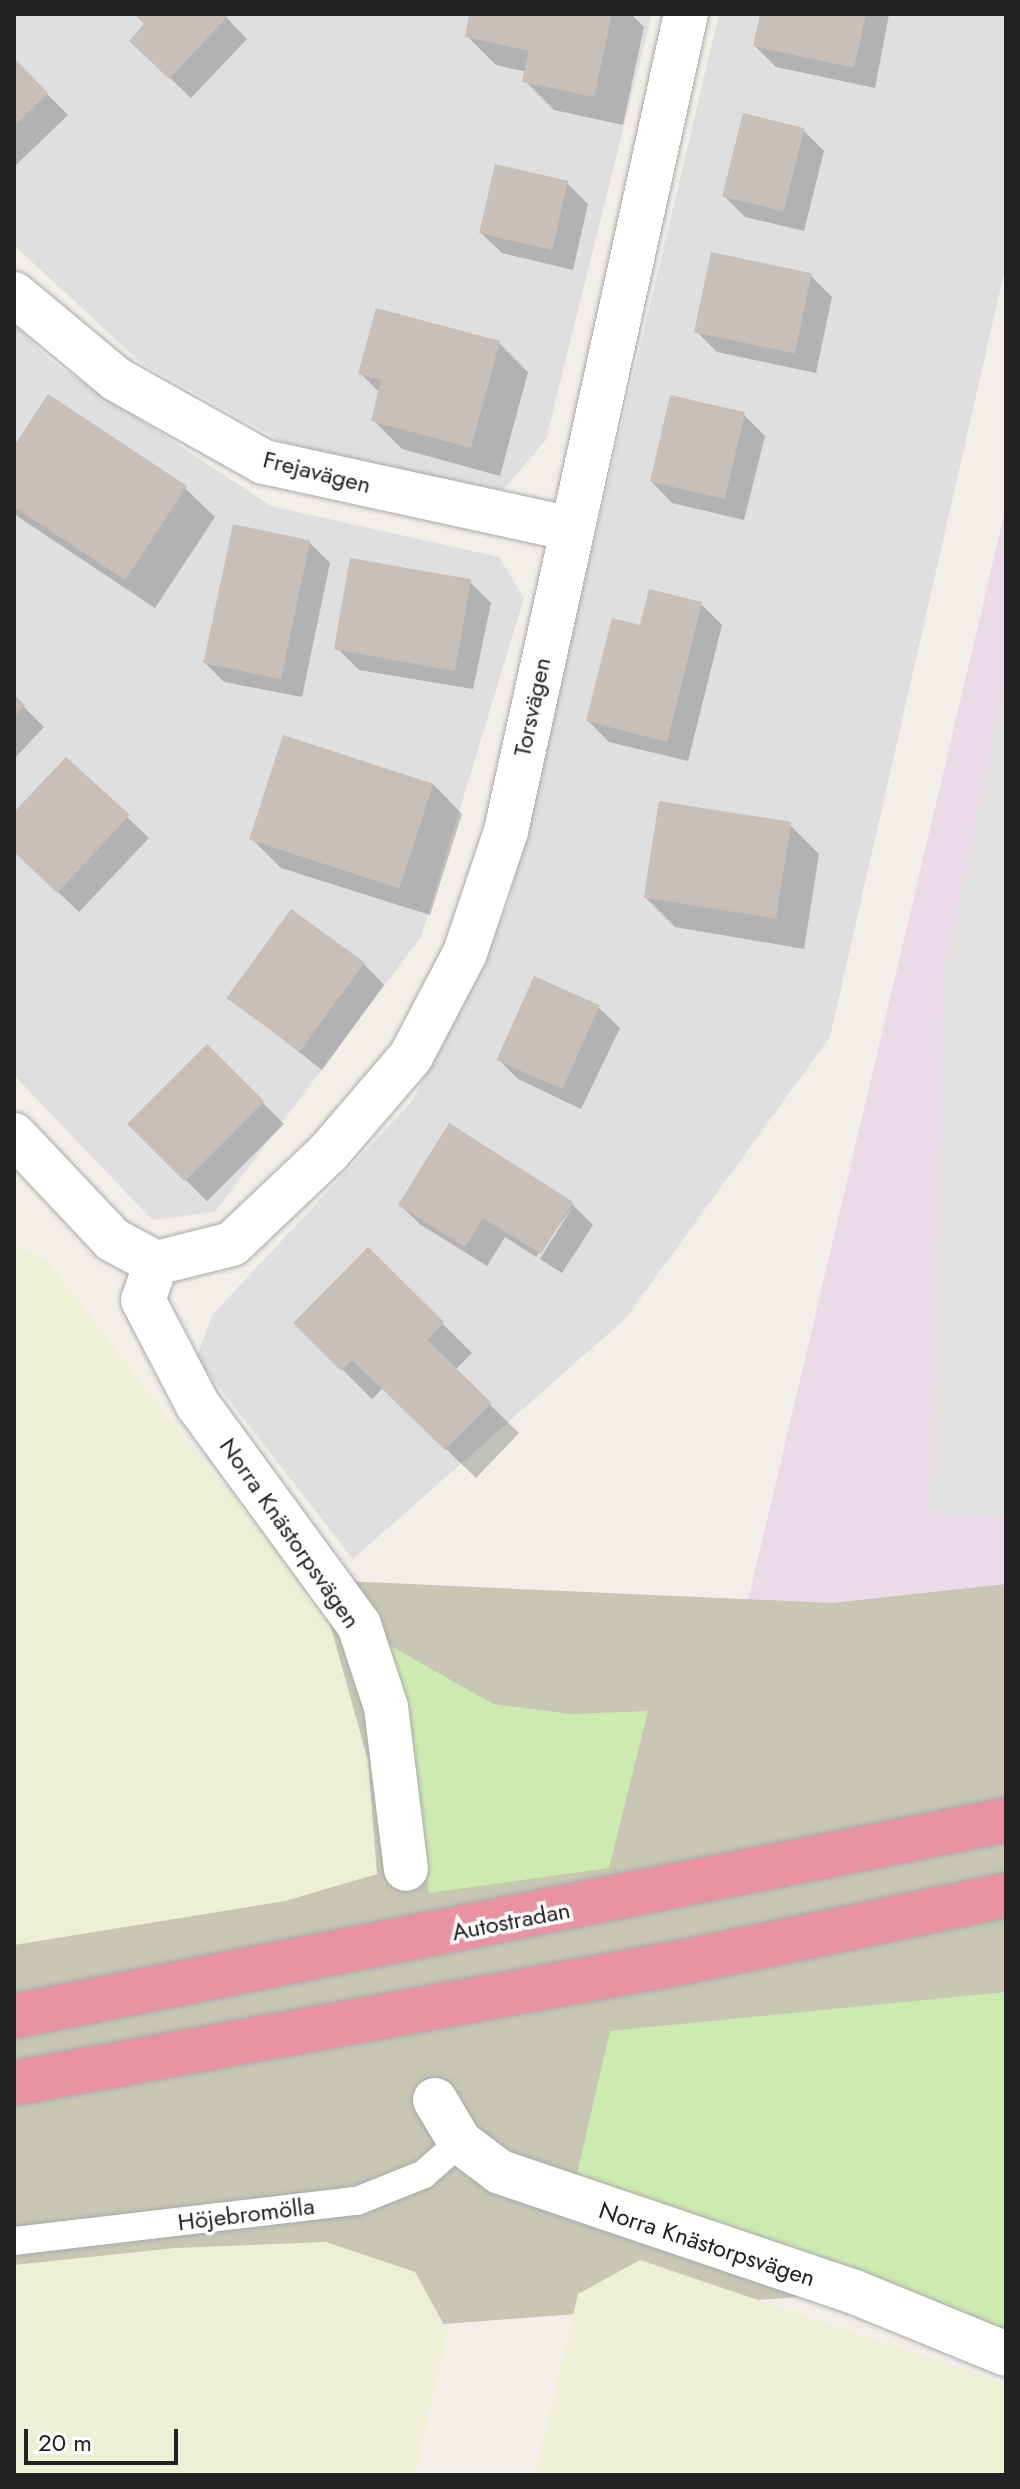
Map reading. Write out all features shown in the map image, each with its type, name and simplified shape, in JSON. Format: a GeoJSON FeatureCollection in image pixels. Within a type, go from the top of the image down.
{"type":"FeatureCollection","features":[{"type":"Feature","properties":{"kind":"highway","name":"Autostradan"},"geometry":{"type":"LineString","coordinates":[[14,2016],[1006,1820]]}},
{"type":"Feature","properties":{"kind":"highway"},"geometry":{"type":"LineString","coordinates":[[14,2083],[688,1961],[1006,1895]]}},
{"type":"Feature","properties":{"kind":"street","name":"Torsvägen"},"geometry":{"type":"LineString","coordinates":[[156,1263],[232,1244],[328,1153],[411,1056],[465,953],[506,831],[686,14]]}},
{"type":"Feature","properties":{"kind":"street","name":"Frejavägen"},"geometry":{"type":"LineString","coordinates":[[14,294],[116,379],[264,462],[571,529]]}},
{"type":"Feature","properties":{"kind":"street"},"geometry":{"type":"LineString","coordinates":[[14,1135],[113,1240],[156,1263]]}},
{"type":"Feature","properties":{"kind":"street","name":"Norra Knästorpsvägen"},"geometry":{"type":"LineString","coordinates":[[156,1263],[143,1300],[198,1405],[359,1625],[386,1707],[406,1869]]}},
{"type":"Feature","properties":{"kind":"street","name":"Norra Knästorpsvägen"},"geometry":{"type":"LineString","coordinates":[[435,2100],[460,2142],[500,2172],[852,2291],[1006,2354]]}},
{"type":"Feature","properties":{"kind":"lane","name":"Höjebromölla"},"geometry":{"type":"LineString","coordinates":[[14,2241],[357,2201],[424,2174],[460,2142]]}},
{"type":"Feature","properties":{"kind":"shaded area"},"geometry":{"type":"Polygon","coordinates":[[[14,14],[652,14],[546,440],[503,490],[299,451],[140,362],[14,245],[14,14]]]}},
{"type":"Feature","properties":{"kind":"shaded area"},"geometry":{"type":"Polygon","coordinates":[[[719,14],[1006,14],[1006,264],[830,1037],[626,1318],[353,1559],[196,1358],[213,1314],[413,1100],[508,905],[719,14]]]}},
{"type":"Feature","properties":{"kind":"shaded area"},"geometry":{"type":"Polygon","coordinates":[[[14,324],[51,361],[271,506],[499,557],[524,598],[421,937],[215,1212],[152,1220],[14,1075],[14,324]]]}},
{"type":"Feature","properties":{"kind":"shaded area"},"geometry":{"type":"Polygon","coordinates":[[[1006,505],[1006,1705],[713,1749],[997,545],[1006,505]]]}},
{"type":"Feature","properties":{"kind":"shaded area"},"geometry":{"type":"Polygon","coordinates":[[[1003,692],[1006,693],[1006,1518],[930,1512],[944,971],[1003,692]]]}},
{"type":"Feature","properties":{"kind":"shaded area"},"geometry":{"type":"Polygon","coordinates":[[[14,1243],[48,1261],[206,1466],[325,1606],[368,1761],[377,1874],[285,1901],[14,1945],[14,1243]]]}},
{"type":"Feature","properties":{"kind":"shaded area"},"geometry":{"type":"Polygon","coordinates":[[[140,1572],[832,1603],[1006,1584],[1006,2281],[14,2357],[14,1603],[140,1572]]]}},
{"type":"Feature","properties":{"kind":"shaded area"},"geometry":{"type":"Polygon","coordinates":[[[326,2242],[415,2272],[448,2332],[415,2475],[14,2475],[14,2265],[175,2248],[326,2242]]]}},
{"type":"Feature","properties":{"kind":"shaded area"},"geometry":{"type":"Polygon","coordinates":[[[640,2260],[1006,2384],[1006,2475],[535,2475],[578,2294],[640,2260]]]}},
{"type":"Feature","properties":{"kind":"green space"},"geometry":{"type":"Polygon","coordinates":[[[389,1645],[493,1704],[572,1714],[648,1711],[609,1868],[429,1893],[389,1645]]]}},
{"type":"Feature","properties":{"kind":"green space"},"geometry":{"type":"Polygon","coordinates":[[[1006,1992],[1006,2332],[576,2178],[610,2031],[1006,1992]]]}},
{"type":"Feature","properties":{"kind":"building"},"geometry":{"type":"Polygon","coordinates":[[[134,14],[228,16],[169,79],[129,41],[144,24],[134,14]]]}},
{"type":"Feature","properties":{"kind":"building"},"geometry":{"type":"Polygon","coordinates":[[[469,14],[612,14],[594,97],[522,82],[529,51],[465,37],[469,14]]]}},
{"type":"Feature","properties":{"kind":"building"},"geometry":{"type":"Polygon","coordinates":[[[760,14],[866,14],[854,68],[753,46],[760,14]]]}},
{"type":"Feature","properties":{"kind":"building"},"geometry":{"type":"Polygon","coordinates":[[[14,58],[48,93],[14,126],[14,58]]]}},
{"type":"Feature","properties":{"kind":"building"},"geometry":{"type":"Polygon","coordinates":[[[743,113],[804,128],[783,212],[722,196],[743,113]]]}},
{"type":"Feature","properties":{"kind":"building"},"geometry":{"type":"Polygon","coordinates":[[[495,164],[568,181],[552,250],[479,233],[495,164]]]}},
{"type":"Feature","properties":{"kind":"building"},"geometry":{"type":"Polygon","coordinates":[[[711,252],[812,273],[795,354],[694,332],[711,252]]]}},
{"type":"Feature","properties":{"kind":"building"},"geometry":{"type":"Polygon","coordinates":[[[376,308],[500,341],[471,448],[371,421],[381,380],[358,374],[376,308]]]}},
{"type":"Feature","properties":{"kind":"building"},"geometry":{"type":"Polygon","coordinates":[[[48,394],[187,486],[125,580],[14,507],[14,446],[48,394]]]}},
{"type":"Feature","properties":{"kind":"building"},"geometry":{"type":"Polygon","coordinates":[[[670,395],[745,412],[725,499],[650,482],[670,395]]]}},
{"type":"Feature","properties":{"kind":"building"},"geometry":{"type":"Polygon","coordinates":[[[233,524],[310,540],[281,679],[203,663],[233,524]]]}},
{"type":"Feature","properties":{"kind":"building"},"geometry":{"type":"Polygon","coordinates":[[[350,558],[471,579],[455,671],[334,650],[350,558]]]}},
{"type":"Feature","properties":{"kind":"building"},"geometry":{"type":"Polygon","coordinates":[[[649,589],[702,602],[667,742],[586,721],[612,618],[640,625],[649,589]]]}},
{"type":"Feature","properties":{"kind":"building"},"geometry":{"type":"Polygon","coordinates":[[[14,695],[25,705],[14,717],[14,695]]]}},
{"type":"Feature","properties":{"kind":"building"},"geometry":{"type":"Polygon","coordinates":[[[283,735],[433,784],[399,888],[249,840],[283,735]]]}},
{"type":"Feature","properties":{"kind":"building"},"geometry":{"type":"Polygon","coordinates":[[[66,757],[130,815],[57,893],[14,852],[14,812],[66,757]]]}},
{"type":"Feature","properties":{"kind":"building"},"geometry":{"type":"Polygon","coordinates":[[[659,801],[791,822],[776,919],[644,898],[659,801]]]}},
{"type":"Feature","properties":{"kind":"building"},"geometry":{"type":"Polygon","coordinates":[[[291,909],[365,962],[300,1051],[226,998],[291,909]]]}},
{"type":"Feature","properties":{"kind":"building"},"geometry":{"type":"Polygon","coordinates":[[[534,976],[600,1005],[562,1089],[497,1060],[534,976]]]}},
{"type":"Feature","properties":{"kind":"building"},"geometry":{"type":"Polygon","coordinates":[[[207,1044],[264,1101],[184,1181],[127,1124],[207,1044]]]}},
{"type":"Feature","properties":{"kind":"building"},"geometry":{"type":"Polygon","coordinates":[[[449,1123],[573,1202],[541,1254],[483,1218],[465,1247],[398,1205],[449,1123]]]}},
{"type":"Feature","properties":{"kind":"building"},"geometry":{"type":"Polygon","coordinates":[[[368,1247],[444,1322],[427,1340],[492,1403],[445,1450],[352,1360],[341,1371],[293,1323],[368,1247]]]}}]}
